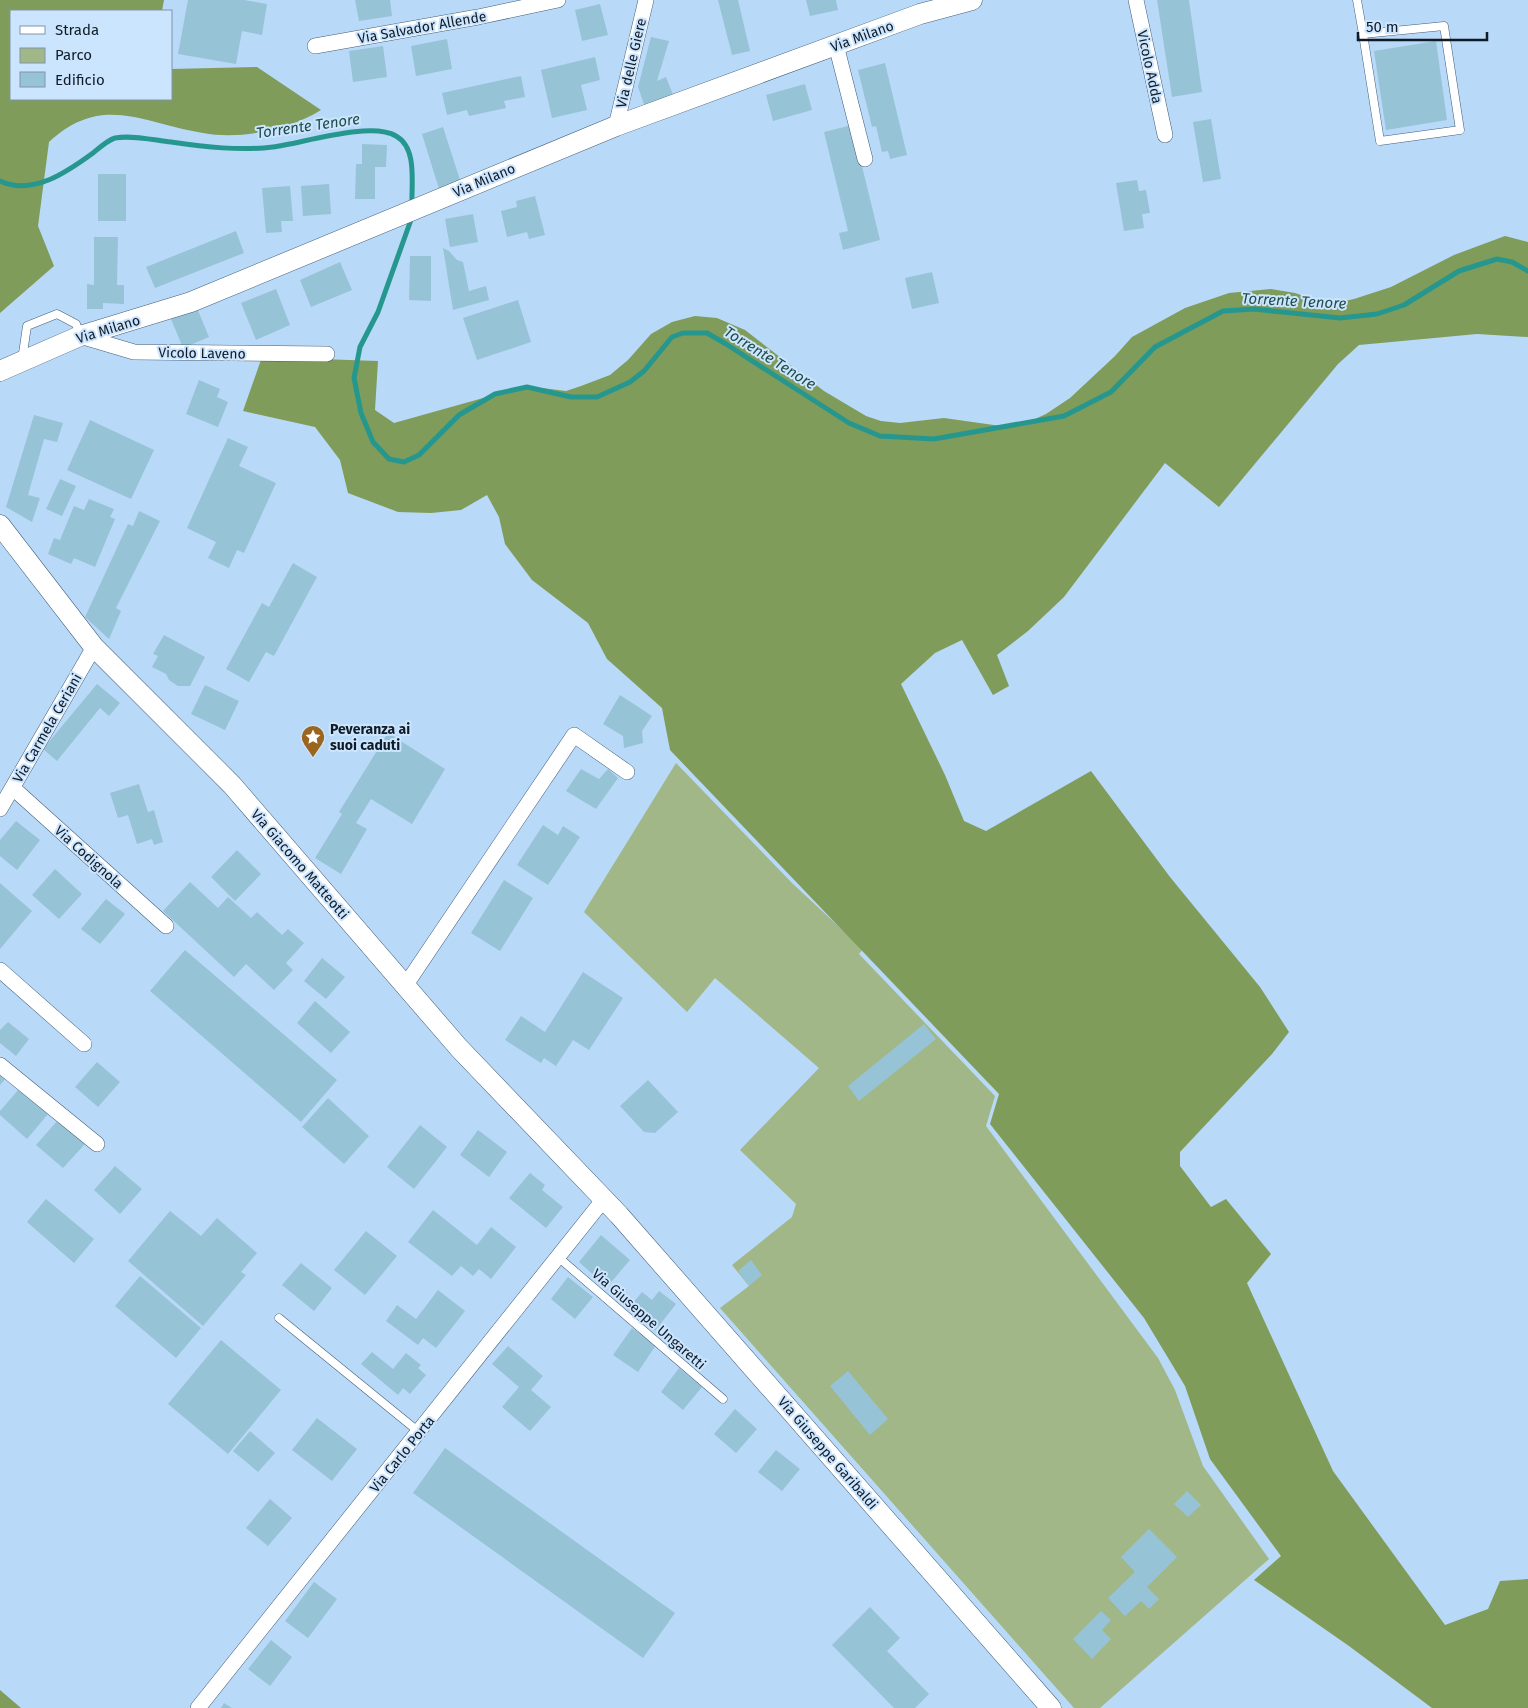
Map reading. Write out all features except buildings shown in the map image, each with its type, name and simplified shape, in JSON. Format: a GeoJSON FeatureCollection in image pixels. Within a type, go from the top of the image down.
{"type":"FeatureCollection","features":[{"type":"Feature","properties":{"kind":"street","name":"Via Salvador Allende"},"geometry":{"type":"LineString","coordinates":[[315,46],[478,17],[558,0]]}},
{"type":"Feature","properties":{"kind":"street","name":"Via delle Giere"},"geometry":{"type":"LineString","coordinates":[[616,126],[646,0]]}},
{"type":"Feature","properties":{"kind":"street","name":"Via Milano"},"geometry":{"type":"LineString","coordinates":[[0,371],[80,336],[191,302],[616,126],[920,14],[972,0]]}},
{"type":"Feature","properties":{"kind":"street","name":"Vicolo Adda"},"geometry":{"type":"LineString","coordinates":[[1136,0],[1165,135]]}},
{"type":"Feature","properties":{"kind":"street"},"geometry":{"type":"LineString","coordinates":[[836,45],[865,160]]}},
{"type":"Feature","properties":{"kind":"street","name":"Vicolo Laveno"},"geometry":{"type":"LineString","coordinates":[[80,336],[134,352],[327,354]]}},
{"type":"Feature","properties":{"kind":"street","name":"Via Giacomo Matteotti"},"geometry":{"type":"LineString","coordinates":[[0,525],[94,648],[232,785],[459,1048],[604,1199]]}},
{"type":"Feature","properties":{"kind":"street","name":"Via Carmela Ceriani"},"geometry":{"type":"LineString","coordinates":[[0,809],[94,648]]}},
{"type":"Feature","properties":{"kind":"street"},"geometry":{"type":"LineString","coordinates":[[405,986],[574,735],[627,772]]}},
{"type":"Feature","properties":{"kind":"street","name":"Via Codignola"},"geometry":{"type":"LineString","coordinates":[[13,788],[166,926]]}},
{"type":"Feature","properties":{"kind":"street"},"geometry":{"type":"LineString","coordinates":[[0,970],[84,1044]]}},
{"type":"Feature","properties":{"kind":"street"},"geometry":{"type":"LineString","coordinates":[[0,1065],[97,1144]]}},
{"type":"Feature","properties":{"kind":"street","name":"Via Carlo Porta"},"geometry":{"type":"LineString","coordinates":[[198,1708],[604,1199]]}},
{"type":"Feature","properties":{"kind":"street","name":"Via Giuseppe Garibaldi"},"geometry":{"type":"LineString","coordinates":[[604,1199],[1051,1708]]}},
{"type":"Feature","properties":{"kind":"lane"},"geometry":{"type":"LineString","coordinates":[[1357,0],[1380,141],[1460,130],[1444,26],[1363,34]]}},
{"type":"Feature","properties":{"kind":"lane"},"geometry":{"type":"LineString","coordinates":[[22,360],[27,326],[57,314],[76,324],[80,336]]}},
{"type":"Feature","properties":{"kind":"lane","name":"Via Giuseppe Ungaretti"},"geometry":{"type":"LineString","coordinates":[[558,1257],[723,1399]]}},
{"type":"Feature","properties":{"kind":"lane"},"geometry":{"type":"LineString","coordinates":[[279,1318],[419,1432]]}},
{"type":"Feature","properties":{"kind":"green space"},"geometry":{"type":"Polygon","coordinates":[[[0,0],[164,0],[162,10],[10,10],[10,100],[172,100],[172,69],[257,67],[321,110],[279,128],[248,134],[217,135],[203,133],[123,115],[105,115],[87,119],[68,127],[49,142],[38,226],[54,266],[0,313],[0,0]]]}},
{"type":"Feature","properties":{"kind":"green space"},"geometry":{"type":"Polygon","coordinates":[[[1505,236],[1528,242],[1528,337],[1477,334],[1359,345],[1338,364],[1219,507],[1165,463],[1064,597],[1028,631],[997,655],[1009,686],[993,695],[962,640],[935,653],[901,684],[945,775],[964,821],[986,831],[1091,771],[1170,877],[1260,987],[1289,1032],[1272,1054],[1180,1152],[1180,1166],[1211,1207],[1226,1199],[1271,1254],[1247,1283],[1333,1471],[1445,1625],[1488,1609],[1500,1581],[1528,1579],[1528,1708],[1432,1708],[1349,1646],[1254,1580],[1281,1556],[1210,1459],[1185,1386],[1144,1318],[990,1124],[999,1094],[670,750],[662,708],[607,659],[588,623],[532,580],[505,544],[499,517],[487,495],[461,510],[431,513],[398,512],[348,493],[340,460],[315,427],[243,411],[262,357],[378,361],[375,410],[394,423],[526,386],[566,391],[581,386],[610,375],[628,360],[651,334],[672,322],[695,316],[717,318],[745,330],[824,391],[866,416],[881,421],[900,423],[944,418],[1008,427],[1024,424],[1046,414],[1070,398],[1115,356],[1132,337],[1185,308],[1229,293],[1271,289],[1295,293],[1319,301],[1336,303],[1354,299],[1391,287],[1454,255],[1505,236]]]}},
{"type":"Feature","properties":{"kind":"green space"},"geometry":{"type":"Polygon","coordinates":[[[676,763],[793,884],[863,949],[859,954],[995,1096],[986,1126],[1158,1358],[1175,1390],[1203,1466],[1269,1559],[1100,1708],[1074,1708],[720,1308],[749,1286],[732,1265],[792,1217],[796,1204],[740,1150],[819,1068],[715,978],[687,1012],[584,912],[676,763]]]}},
{"type":"Feature","properties":{"kind":"green space"},"geometry":{"type":"Polygon","coordinates":[[[0,1690],[21,1708],[0,1708],[0,1690]]]}},
{"type":"Feature","properties":{"kind":"waterway","name":"Torrente Tenore"},"geometry":{"type":"LineString","coordinates":[[0,181],[12,185],[25,186],[49,180],[72,168],[107,142],[122,137],[136,137],[210,147],[248,149],[273,147],[336,134],[370,131],[385,132],[396,136],[408,149],[412,168],[412,206]]}},
{"type":"Feature","properties":{"kind":"waterway","name":"Torrente Tenore"},"geometry":{"type":"LineString","coordinates":[[412,217],[378,312],[360,347],[354,378],[361,413],[373,442],[389,459],[404,462],[419,455],[459,415],[495,394],[527,387],[571,397],[597,397],[630,382],[644,371],[672,337],[683,333],[707,333],[849,423],[880,436],[934,439],[1064,416],[1111,392],[1155,347],[1223,311],[1254,309],[1340,318],[1377,314],[1404,305],[1459,271],[1497,259],[1512,262],[1528,271]]}},
{"type":"Feature","properties":{"kind":"place","name":"Peveranza ai suoi caduti"},"geometry":{"type":"Point","coordinates":[313,758]}}]}
